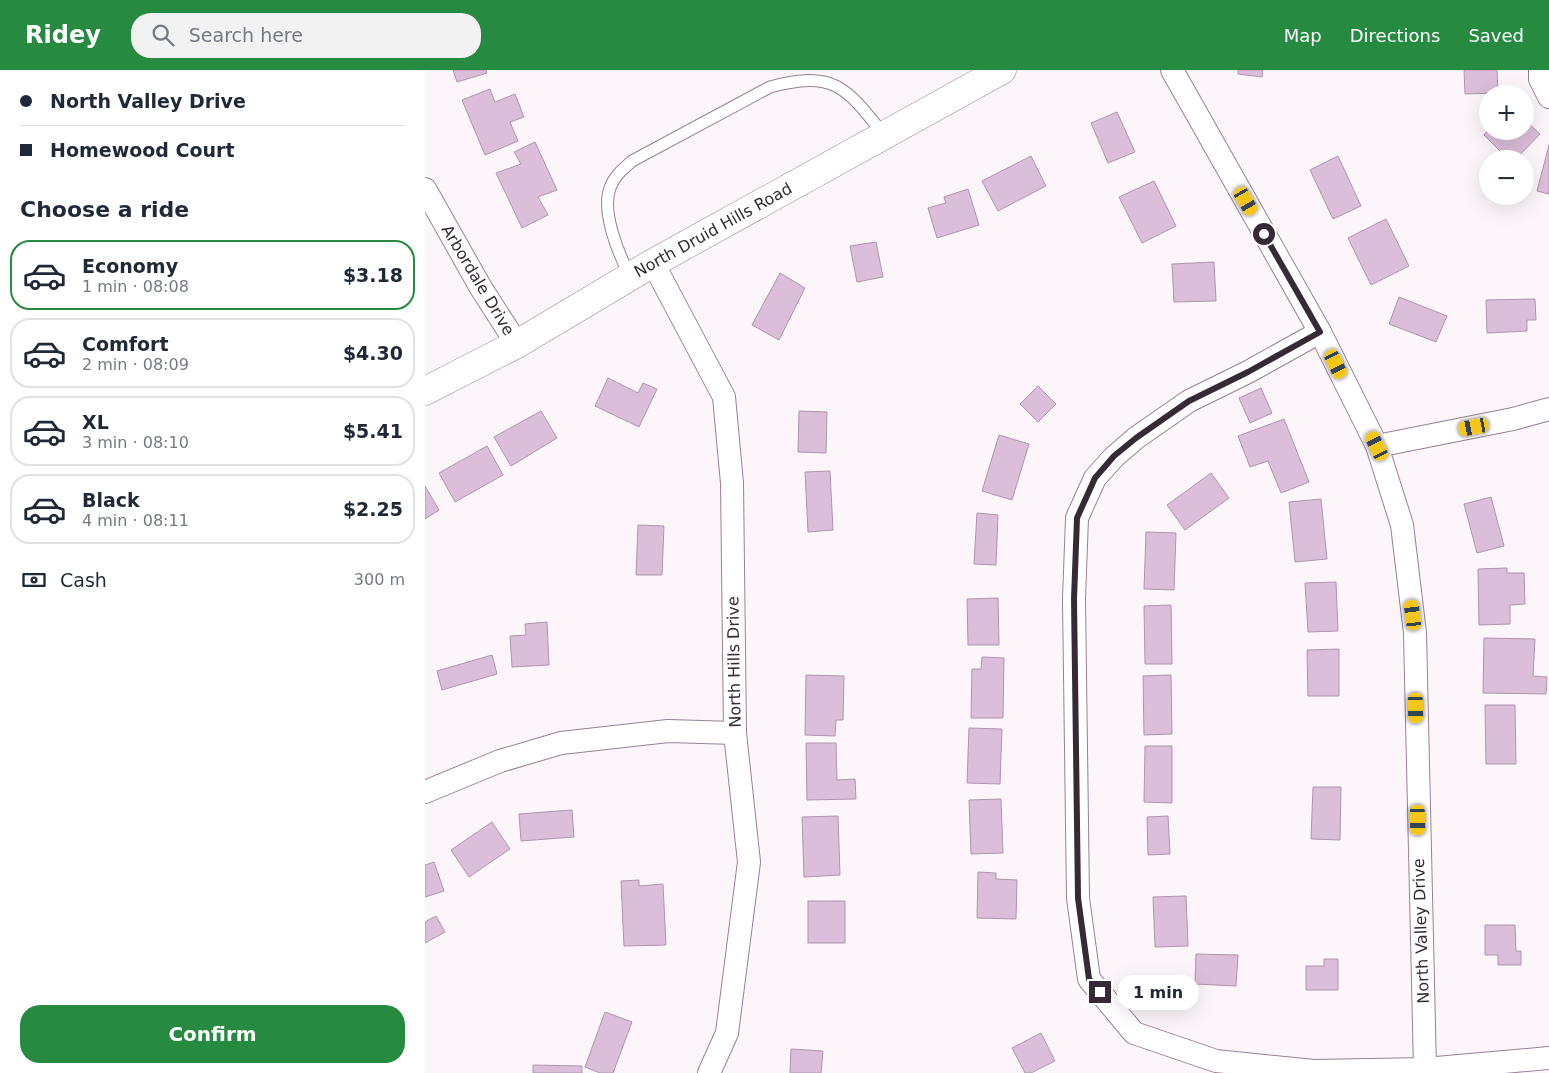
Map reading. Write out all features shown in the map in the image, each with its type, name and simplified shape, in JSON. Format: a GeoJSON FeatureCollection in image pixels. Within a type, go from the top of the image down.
{"type":"FeatureCollection","features":[{"type":"Feature","properties":{"kind":"main road","name":"North Druid Hills Road"},"geometry":{"type":"LineString","coordinates":[[425,391],[517,344],[642,270],[1002,70]]}},
{"type":"Feature","properties":{"kind":"street","name":"North Valley Drive"},"geometry":{"type":"LineString","coordinates":[[1172,70],[1320,332],[1377,446],[1402,525],[1415,633],[1425,1069]]}},
{"type":"Feature","properties":{"kind":"street"},"geometry":{"type":"LineString","coordinates":[[1540,70],[1540,79],[1549,97]]}},
{"type":"Feature","properties":{"kind":"street","name":"Arbordale Drive"},"geometry":{"type":"LineString","coordinates":[[425,189],[481,288],[517,344]]}},
{"type":"Feature","properties":{"kind":"street","name":"North Hills Drive"},"geometry":{"type":"LineString","coordinates":[[642,270],[724,397],[732,483],[735,733],[749,862],[727,1033],[709,1073]]}},
{"type":"Feature","properties":{"kind":"street"},"geometry":{"type":"LineString","coordinates":[[1320,332],[1248,372],[1189,401],[1136,438],[1114,456],[1095,478],[1077,518],[1074,599],[1077,869],[1078,898],[1089,979],[1134,1033],[1216,1061],[1315,1071],[1425,1069],[1549,1058]]}},
{"type":"Feature","properties":{"kind":"street"},"geometry":{"type":"LineString","coordinates":[[1377,446],[1513,419],[1549,409]]}},
{"type":"Feature","properties":{"kind":"street"},"geometry":{"type":"LineString","coordinates":[[425,792],[500,761],[561,743],[668,731],[735,733]]}},
{"type":"Feature","properties":{"kind":"lane"},"geometry":{"type":"LineString","coordinates":[[642,270],[619,255],[608,206],[609,189],[616,176],[632,161],[770,87],[794,78],[813,76],[833,80],[855,98],[884,135]]}},
{"type":"Feature","properties":{"kind":"building"},"geometry":{"type":"Polygon","coordinates":[[[453,70],[486,70],[487,73],[457,82],[453,70]]]}},
{"type":"Feature","properties":{"kind":"building"},"geometry":{"type":"Polygon","coordinates":[[[1238,70],[1263,70],[1262,77],[1238,74],[1238,70]]]}},
{"type":"Feature","properties":{"kind":"building"},"geometry":{"type":"Polygon","coordinates":[[[1464,70],[1497,70],[1498,85],[1479,85],[1479,94],[1465,94],[1464,70]]]}},
{"type":"Feature","properties":{"kind":"building"},"geometry":{"type":"Polygon","coordinates":[[[490,89],[495,102],[515,94],[524,117],[510,122],[518,141],[485,155],[462,100],[490,89]]]}},
{"type":"Feature","properties":{"kind":"building"},"geometry":{"type":"Polygon","coordinates":[[[1117,112],[1135,152],[1108,163],[1091,123],[1117,112]]]}},
{"type":"Feature","properties":{"kind":"building"},"geometry":{"type":"Polygon","coordinates":[[[1534,128],[1540,134],[1525,150],[1499,150],[1489,140],[1534,140],[1534,128]]]}},
{"type":"Feature","properties":{"kind":"building"},"geometry":{"type":"Polygon","coordinates":[[[535,142],[557,190],[538,197],[548,215],[522,228],[496,173],[521,164],[514,152],[535,142]]]}},
{"type":"Feature","properties":{"kind":"building"},"geometry":{"type":"Polygon","coordinates":[[[1549,145],[1549,194],[1537,191],[1549,145]]]}},
{"type":"Feature","properties":{"kind":"building"},"geometry":{"type":"Polygon","coordinates":[[[1031,156],[1046,186],[998,211],[982,181],[1031,156]]]}},
{"type":"Feature","properties":{"kind":"building"},"geometry":{"type":"Polygon","coordinates":[[[1338,156],[1361,206],[1333,219],[1310,170],[1338,156]]]}},
{"type":"Feature","properties":{"kind":"building"},"geometry":{"type":"Polygon","coordinates":[[[1154,181],[1176,226],[1142,243],[1119,197],[1154,181]]]}},
{"type":"Feature","properties":{"kind":"building"},"geometry":{"type":"Polygon","coordinates":[[[968,189],[979,225],[937,238],[928,208],[946,203],[944,197],[968,189]]]}},
{"type":"Feature","properties":{"kind":"building"},"geometry":{"type":"Polygon","coordinates":[[[1386,219],[1409,266],[1371,285],[1348,238],[1386,219]]]}},
{"type":"Feature","properties":{"kind":"building"},"geometry":{"type":"Polygon","coordinates":[[[876,242],[883,277],[857,282],[850,246],[876,242]]]}},
{"type":"Feature","properties":{"kind":"building"},"geometry":{"type":"Polygon","coordinates":[[[1214,262],[1216,301],[1174,302],[1172,264],[1214,262]]]}},
{"type":"Feature","properties":{"kind":"building"},"geometry":{"type":"Polygon","coordinates":[[[780,273],[805,288],[779,340],[752,325],[780,273]]]}},
{"type":"Feature","properties":{"kind":"building"},"geometry":{"type":"Polygon","coordinates":[[[1399,297],[1447,316],[1436,342],[1389,324],[1399,297]]]}},
{"type":"Feature","properties":{"kind":"building"},"geometry":{"type":"Polygon","coordinates":[[[1535,299],[1536,320],[1527,320],[1527,331],[1487,333],[1486,300],[1535,299]]]}},
{"type":"Feature","properties":{"kind":"building"},"geometry":{"type":"Polygon","coordinates":[[[608,378],[638,393],[643,383],[657,389],[639,427],[595,406],[608,378]]]}},
{"type":"Feature","properties":{"kind":"building"},"geometry":{"type":"Polygon","coordinates":[[[1038,386],[1056,404],[1038,422],[1020,404],[1038,386]]]}},
{"type":"Feature","properties":{"kind":"building"},"geometry":{"type":"Polygon","coordinates":[[[1261,388],[1272,413],[1250,423],[1239,398],[1261,388]]]}},
{"type":"Feature","properties":{"kind":"building"},"geometry":{"type":"Polygon","coordinates":[[[541,411],[557,438],[511,466],[494,437],[541,411]]]}},
{"type":"Feature","properties":{"kind":"building"},"geometry":{"type":"Polygon","coordinates":[[[799,411],[827,412],[826,453],[798,452],[799,411]]]}},
{"type":"Feature","properties":{"kind":"building"},"geometry":{"type":"Polygon","coordinates":[[[1284,419],[1309,482],[1281,493],[1268,461],[1250,467],[1238,436],[1284,419]]]}},
{"type":"Feature","properties":{"kind":"building"},"geometry":{"type":"Polygon","coordinates":[[[999,435],[1029,444],[1012,500],[982,491],[999,435]]]}},
{"type":"Feature","properties":{"kind":"building"},"geometry":{"type":"Polygon","coordinates":[[[487,446],[503,475],[455,502],[439,473],[487,446]]]}},
{"type":"Feature","properties":{"kind":"building"},"geometry":{"type":"Polygon","coordinates":[[[830,471],[833,530],[808,532],[805,472],[830,471]]]}},
{"type":"Feature","properties":{"kind":"building"},"geometry":{"type":"Polygon","coordinates":[[[1211,473],[1229,498],[1185,530],[1167,505],[1211,473]]]}},
{"type":"Feature","properties":{"kind":"building"},"geometry":{"type":"Polygon","coordinates":[[[425,486],[439,510],[425,519],[425,486]]]}},
{"type":"Feature","properties":{"kind":"building"},"geometry":{"type":"Polygon","coordinates":[[[1491,497],[1504,546],[1477,553],[1464,504],[1491,497]]]}},
{"type":"Feature","properties":{"kind":"building"},"geometry":{"type":"Polygon","coordinates":[[[1321,499],[1327,559],[1295,562],[1289,502],[1321,499]]]}},
{"type":"Feature","properties":{"kind":"building"},"geometry":{"type":"Polygon","coordinates":[[[977,513],[998,515],[996,565],[974,564],[977,513]]]}},
{"type":"Feature","properties":{"kind":"building"},"geometry":{"type":"Polygon","coordinates":[[[638,525],[664,526],[662,575],[636,575],[638,525]]]}},
{"type":"Feature","properties":{"kind":"building"},"geometry":{"type":"Polygon","coordinates":[[[1146,532],[1176,533],[1174,590],[1144,589],[1146,532]]]}},
{"type":"Feature","properties":{"kind":"building"},"geometry":{"type":"Polygon","coordinates":[[[1507,568],[1507,573],[1524,573],[1525,604],[1510,605],[1510,624],[1479,625],[1478,569],[1507,568]]]}},
{"type":"Feature","properties":{"kind":"building"},"geometry":{"type":"Polygon","coordinates":[[[1336,582],[1338,631],[1308,632],[1305,583],[1336,582]]]}},
{"type":"Feature","properties":{"kind":"building"},"geometry":{"type":"Polygon","coordinates":[[[998,598],[999,645],[968,645],[967,599],[998,598]]]}},
{"type":"Feature","properties":{"kind":"building"},"geometry":{"type":"Polygon","coordinates":[[[1171,605],[1172,664],[1145,664],[1144,606],[1171,605]]]}},
{"type":"Feature","properties":{"kind":"building"},"geometry":{"type":"Polygon","coordinates":[[[547,622],[549,665],[512,667],[510,636],[526,635],[525,624],[547,622]]]}},
{"type":"Feature","properties":{"kind":"building"},"geometry":{"type":"Polygon","coordinates":[[[1484,638],[1535,639],[1533,676],[1547,677],[1546,694],[1483,693],[1484,638]]]}},
{"type":"Feature","properties":{"kind":"building"},"geometry":{"type":"Polygon","coordinates":[[[1339,649],[1339,696],[1308,696],[1307,650],[1339,649]]]}},
{"type":"Feature","properties":{"kind":"building"},"geometry":{"type":"Polygon","coordinates":[[[492,655],[497,674],[442,690],[437,671],[492,655]]]}},
{"type":"Feature","properties":{"kind":"building"},"geometry":{"type":"Polygon","coordinates":[[[982,657],[1004,658],[1003,718],[971,718],[972,669],[981,669],[982,657]]]}},
{"type":"Feature","properties":{"kind":"building"},"geometry":{"type":"Polygon","coordinates":[[[806,675],[844,676],[843,720],[836,720],[835,736],[805,735],[806,675]]]}},
{"type":"Feature","properties":{"kind":"building"},"geometry":{"type":"Polygon","coordinates":[[[1171,675],[1172,734],[1144,735],[1143,676],[1171,675]]]}},
{"type":"Feature","properties":{"kind":"building"},"geometry":{"type":"Polygon","coordinates":[[[1485,705],[1515,705],[1516,764],[1486,764],[1485,705]]]}},
{"type":"Feature","properties":{"kind":"building"},"geometry":{"type":"Polygon","coordinates":[[[969,728],[1002,729],[1000,784],[967,783],[969,728]]]}},
{"type":"Feature","properties":{"kind":"building"},"geometry":{"type":"Polygon","coordinates":[[[806,743],[836,743],[837,780],[855,779],[856,799],[807,800],[806,743]]]}},
{"type":"Feature","properties":{"kind":"building"},"geometry":{"type":"Polygon","coordinates":[[[1145,746],[1172,746],[1172,803],[1144,802],[1145,746]]]}},
{"type":"Feature","properties":{"kind":"building"},"geometry":{"type":"Polygon","coordinates":[[[1313,787],[1341,787],[1340,840],[1311,839],[1313,787]]]}},
{"type":"Feature","properties":{"kind":"building"},"geometry":{"type":"Polygon","coordinates":[[[1001,799],[1003,853],[971,854],[969,800],[1001,799]]]}},
{"type":"Feature","properties":{"kind":"building"},"geometry":{"type":"Polygon","coordinates":[[[572,810],[574,837],[521,841],[519,814],[572,810]]]}},
{"type":"Feature","properties":{"kind":"building"},"geometry":{"type":"Polygon","coordinates":[[[838,816],[840,875],[804,877],[802,817],[838,816]]]}},
{"type":"Feature","properties":{"kind":"building"},"geometry":{"type":"Polygon","coordinates":[[[1168,816],[1170,854],[1148,855],[1147,817],[1168,816]]]}},
{"type":"Feature","properties":{"kind":"building"},"geometry":{"type":"Polygon","coordinates":[[[492,822],[510,849],[469,877],[451,850],[492,822]]]}},
{"type":"Feature","properties":{"kind":"building"},"geometry":{"type":"Polygon","coordinates":[[[434,862],[444,891],[425,897],[425,865],[434,862]]]}},
{"type":"Feature","properties":{"kind":"building"},"geometry":{"type":"Polygon","coordinates":[[[978,872],[996,873],[996,879],[1017,880],[1016,919],[977,918],[978,872]]]}},
{"type":"Feature","properties":{"kind":"building"},"geometry":{"type":"Polygon","coordinates":[[[639,880],[639,886],[663,884],[666,945],[624,946],[621,881],[639,880]]]}},
{"type":"Feature","properties":{"kind":"building"},"geometry":{"type":"Polygon","coordinates":[[[1186,896],[1188,946],[1155,947],[1153,897],[1186,896]]]}},
{"type":"Feature","properties":{"kind":"building"},"geometry":{"type":"Polygon","coordinates":[[[808,901],[845,901],[845,943],[808,943],[808,901]]]}},
{"type":"Feature","properties":{"kind":"building"},"geometry":{"type":"Polygon","coordinates":[[[436,916],[445,932],[425,943],[425,922],[436,916]]]}},
{"type":"Feature","properties":{"kind":"building"},"geometry":{"type":"Polygon","coordinates":[[[1485,925],[1515,925],[1516,951],[1521,951],[1521,965],[1498,965],[1498,955],[1485,955],[1485,925]]]}},
{"type":"Feature","properties":{"kind":"building"},"geometry":{"type":"Polygon","coordinates":[[[1196,954],[1238,955],[1236,986],[1195,984],[1196,954]]]}},
{"type":"Feature","properties":{"kind":"building"},"geometry":{"type":"Polygon","coordinates":[[[1324,959],[1338,959],[1338,990],[1306,990],[1306,966],[1324,966],[1324,959]]]}},
{"type":"Feature","properties":{"kind":"building"},"geometry":{"type":"Polygon","coordinates":[[[605,1012],[632,1022],[613,1073],[600,1073],[585,1067],[605,1012]]]}},
{"type":"Feature","properties":{"kind":"building"},"geometry":{"type":"Polygon","coordinates":[[[1041,1033],[1055,1061],[1031,1073],[1025,1073],[1012,1048],[1041,1033]]]}},
{"type":"Feature","properties":{"kind":"building"},"geometry":{"type":"Polygon","coordinates":[[[791,1049],[823,1051],[821,1073],[790,1073],[791,1049]]]}},
{"type":"Feature","properties":{"kind":"building"},"geometry":{"type":"Polygon","coordinates":[[[533,1065],[582,1066],[582,1073],[533,1073],[533,1065]]]}},
{"type":"Feature","properties":{"kind":"route"},"geometry":{"type":"LineString","coordinates":[[1100,992],[1089,979],[1078,898],[1074,599],[1077,518],[1095,478],[1114,456],[1136,438],[1189,401],[1248,372],[1320,332],[1264,234]]}}]}
